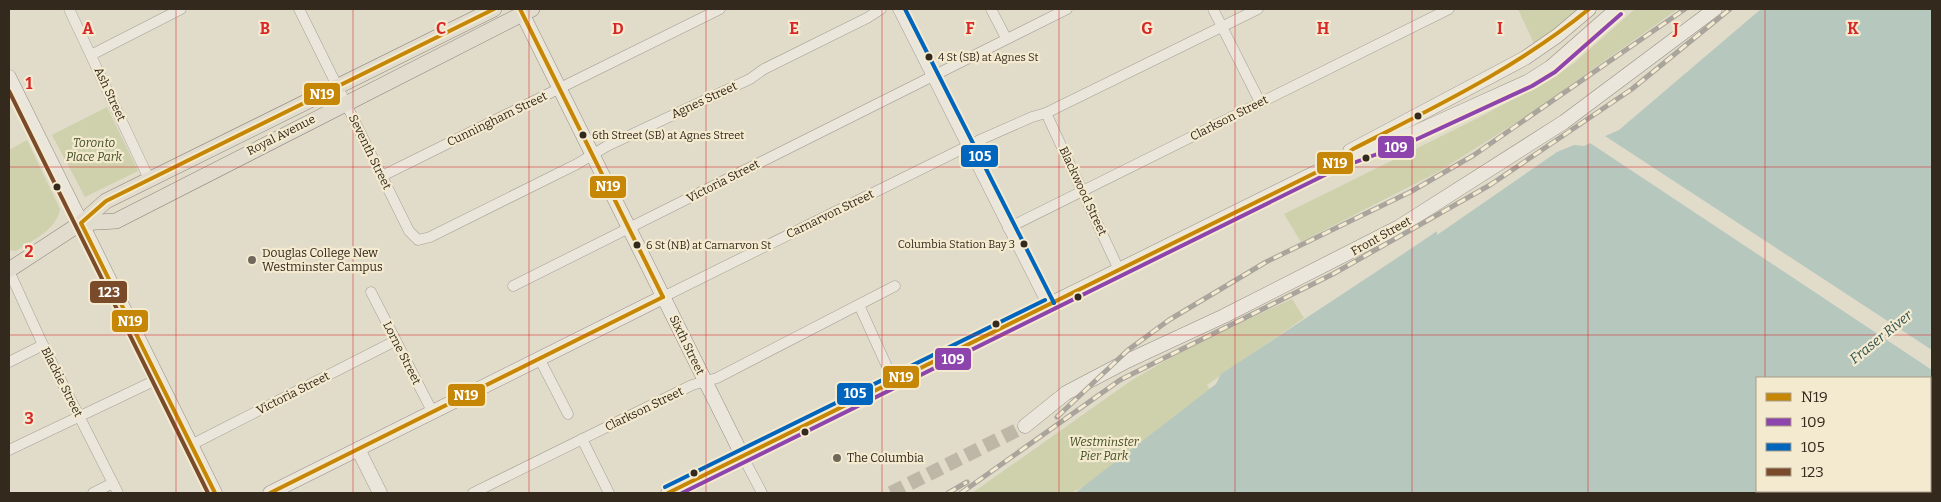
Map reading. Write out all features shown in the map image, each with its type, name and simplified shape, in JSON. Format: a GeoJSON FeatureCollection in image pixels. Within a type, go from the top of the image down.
{"type":"FeatureCollection","features":[{"type":"Feature","properties":{"kind":"main road","name":"Royal Avenue"},"geometry":{"type":"LineString","coordinates":[[9,270],[81,224],[106,201],[150,181],[494,9]]}},
{"type":"Feature","properties":{"kind":"main road","name":"Royal Avenue"},"geometry":{"type":"LineString","coordinates":[[81,224],[116,221],[524,10]]}},
{"type":"Feature","properties":{"kind":"street","name":"Ash Street"},"geometry":{"type":"LineString","coordinates":[[69,9],[150,181]]}},
{"type":"Feature","properties":{"kind":"street"},"geometry":{"type":"LineString","coordinates":[[91,54],[181,9]]}},
{"type":"Feature","properties":{"kind":"street","name":"Seventh Street"},"geometry":{"type":"LineString","coordinates":[[299,9],[409,231],[418,240]]}},
{"type":"Feature","properties":{"kind":"street","name":"Cunningham Street"},"geometry":{"type":"LineString","coordinates":[[382,176],[720,9]]}},
{"type":"Feature","properties":{"kind":"street","name":"Agnes Street"},"geometry":{"type":"LineString","coordinates":[[418,240],[439,233],[654,123],[750,79],[764,69],[867,18],[881,9]]}},
{"type":"Feature","properties":{"kind":"street"},"geometry":{"type":"LineString","coordinates":[[898,9],[1048,306]]}},
{"type":"Feature","properties":{"kind":"street"},"geometry":{"type":"LineString","coordinates":[[991,9],[1006,38]]}},
{"type":"Feature","properties":{"kind":"street","name":"Victoria Street"},"geometry":{"type":"LineString","coordinates":[[514,286],[1067,9]]}},
{"type":"Feature","properties":{"kind":"street"},"geometry":{"type":"LineString","coordinates":[[1213,9],[1260,102]]}},
{"type":"Feature","properties":{"kind":"street","name":"Carnarvon Street"},"geometry":{"type":"LineString","coordinates":[[270,493],[286,490],[358,449],[968,146],[1032,117],[1046,113],[1258,9]]}},
{"type":"Feature","properties":{"kind":"street","name":"Clarkson Street"},"geometry":{"type":"LineString","coordinates":[[1008,228],[1084,192],[1438,11],[1449,9]]}},
{"type":"Feature","properties":{"kind":"street"},"geometry":{"type":"LineString","coordinates":[[1335,163],[1353,149],[1503,70],[1547,44],[1589,9]]}},
{"type":"Feature","properties":{"kind":"street"},"geometry":{"type":"LineString","coordinates":[[668,493],[1335,163],[1357,156],[1493,99],[1551,67],[1617,9]]}},
{"type":"Feature","properties":{"kind":"street","name":"Front Street"},"geometry":{"type":"LineString","coordinates":[[1025,426],[1066,393],[1125,362],[1224,316],[1400,227],[1564,122],[1714,9]]}},
{"type":"Feature","properties":{"kind":"street","name":"Sixth Street"},"geometry":{"type":"LineString","coordinates":[[524,10],[559,88],[762,493]]}},
{"type":"Feature","properties":{"kind":"street"},"geometry":{"type":"LineString","coordinates":[[1493,99],[1510,83],[1510,77],[1503,70]]}},
{"type":"Feature","properties":{"kind":"street"},"geometry":{"type":"LineString","coordinates":[[9,77],[215,493]]}},
{"type":"Feature","properties":{"kind":"street","name":"Blackwood Street"},"geometry":{"type":"LineString","coordinates":[[1046,113],[1119,270]]}},
{"type":"Feature","properties":{"kind":"street","name":"Blackie Street"},"geometry":{"type":"LineString","coordinates":[[9,270],[43,345],[118,493]]}},
{"type":"Feature","properties":{"kind":"street","name":"Clarkson Street"},"geometry":{"type":"LineString","coordinates":[[473,493],[705,381],[717,378],[895,286]]}},
{"type":"Feature","properties":{"kind":"street","name":"Lorne Street"},"geometry":{"type":"LineString","coordinates":[[371,292],[433,413]]}},
{"type":"Feature","properties":{"kind":"street"},"geometry":{"type":"LineString","coordinates":[[859,305],[894,382]]}},
{"type":"Feature","properties":{"kind":"street","name":"Victoria Street"},"geometry":{"type":"LineString","coordinates":[[191,445],[395,341]]}},
{"type":"Feature","properties":{"kind":"street"},"geometry":{"type":"LineString","coordinates":[[9,362],[43,345]]}},
{"type":"Feature","properties":{"kind":"street"},"geometry":{"type":"LineString","coordinates":[[540,360],[568,414]]}},
{"type":"Feature","properties":{"kind":"street"},"geometry":{"type":"LineString","coordinates":[[9,450],[158,379]]}},
{"type":"Feature","properties":{"kind":"street"},"geometry":{"type":"LineString","coordinates":[[582,439],[608,493]]}},
{"type":"Feature","properties":{"kind":"street"},"geometry":{"type":"LineString","coordinates":[[358,449],[380,493]]}},
{"type":"Feature","properties":{"kind":"street"},"geometry":{"type":"LineString","coordinates":[[93,493],[113,483]]}},
{"type":"Feature","properties":{"kind":"green space"},"geometry":{"type":"Polygon","coordinates":[[[1518,9],[1582,9],[1536,48],[1518,9]]]}},
{"type":"Feature","properties":{"kind":"green space"},"geometry":{"type":"Polygon","coordinates":[[[1635,9],[1678,9],[1525,117],[1438,172],[1301,242],[1284,214],[1478,118],[1551,79],[1574,63],[1635,9]]]}},
{"type":"Feature","properties":{"kind":"green space","name":"Toronto Place Park"},"geometry":{"type":"Polygon","coordinates":[[[107,107],[138,171],[85,197],[52,135],[107,107]]]}},
{"type":"Feature","properties":{"kind":"green space"},"geometry":{"type":"Polygon","coordinates":[[[27,140],[60,209],[58,217],[49,229],[16,251],[9,250],[9,150],[27,140]]]}},
{"type":"Feature","properties":{"kind":"green space","name":"Westminster Pier Park"},"geometry":{"type":"Polygon","coordinates":[[[1292,299],[1304,318],[1207,385],[1228,417],[1071,493],[972,493],[1132,380],[1200,341],[1292,299]]]}},
{"type":"Feature","properties":{"kind":"water","name":"Fraser River"},"geometry":{"type":"Polygon","coordinates":[[[1761,9],[1932,9],[1932,493],[1075,493],[1216,384],[1221,374],[1556,150],[1572,143],[1585,145],[1619,130],[1761,9]]]}},
{"type":"Feature","properties":{"kind":"pier"},"geometry":{"type":"Polygon","coordinates":[[[1602,134],[1932,350],[1932,370],[1590,143],[1584,146],[1574,145],[1557,152],[1437,235],[1437,230],[1555,147],[1572,141],[1585,142],[1602,134]]]}},
{"type":"Feature","properties":{"kind":"tunnel"},"geometry":{"type":"LineString","coordinates":[[891,493],[1025,426]]}},
{"type":"Feature","properties":{"kind":"railway"},"geometry":{"type":"LineString","coordinates":[[1057,417],[1128,350],[1169,320],[1266,262],[1412,191],[1474,155],[1685,9]]}},
{"type":"Feature","properties":{"kind":"railway"},"geometry":{"type":"LineString","coordinates":[[961,493],[1120,380],[1333,274],[1490,185],[1632,89],[1730,9]]}},
{"type":"Feature","properties":{"kind":"railway"},"geometry":{"type":"LineString","coordinates":[[948,493],[967,482]]}},
{"type":"Feature","properties":{"kind":"transit line","name":"N19"},"geometry":{"type":"LineString","coordinates":[[215,493],[81,223],[106,201],[494,9]]}},
{"type":"Feature","properties":{"kind":"transit line","name":"N19"},"geometry":{"type":"LineString","coordinates":[[520,9],[663,297]]}},
{"type":"Feature","properties":{"kind":"transit line","name":"105"},"geometry":{"type":"LineString","coordinates":[[905,9],[1054,303]]}},
{"type":"Feature","properties":{"kind":"transit line","name":"N19"},"geometry":{"type":"LineString","coordinates":[[668,493],[1335,163],[1353,149],[1445,102],[1504,68],[1562,30],[1589,9]]}},
{"type":"Feature","properties":{"kind":"transit line","name":"109"},"geometry":{"type":"LineString","coordinates":[[682,493],[1337,169],[1415,140],[1532,86],[1555,72],[1621,14]]}},
{"type":"Feature","properties":{"kind":"transit line","name":"123"},"geometry":{"type":"LineString","coordinates":[[9,91],[208,493]]}},
{"type":"Feature","properties":{"kind":"transit line","name":"N19"},"geometry":{"type":"LineString","coordinates":[[270,493],[663,297]]}},
{"type":"Feature","properties":{"kind":"transit line","name":"105"},"geometry":{"type":"LineString","coordinates":[[665,487],[1045,300]]}},
{"type":"Feature","properties":{"kind":"place","name":"4 St (SB) at Agnes St"},"geometry":{"type":"Point","coordinates":[929,57]}},
{"type":"Feature","properties":{"kind":"place","name":"6th Street (SB) at Agnes Street"},"geometry":{"type":"Point","coordinates":[583,135]}},
{"type":"Feature","properties":{"kind":"place","name":"Columbia Station Bay 3"},"geometry":{"type":"Point","coordinates":[1024,244]}},
{"type":"Feature","properties":{"kind":"place","name":"6 St (NB) at Carnarvon St"},"geometry":{"type":"Point","coordinates":[637,245]}},
{"type":"Feature","properties":{"kind":"place","name":"Douglas College New Westminster Campus"},"geometry":{"type":"Point","coordinates":[252,260]}},
{"type":"Feature","properties":{"kind":"place","name":"The Columbia"},"geometry":{"type":"Point","coordinates":[837,458]}}]}
